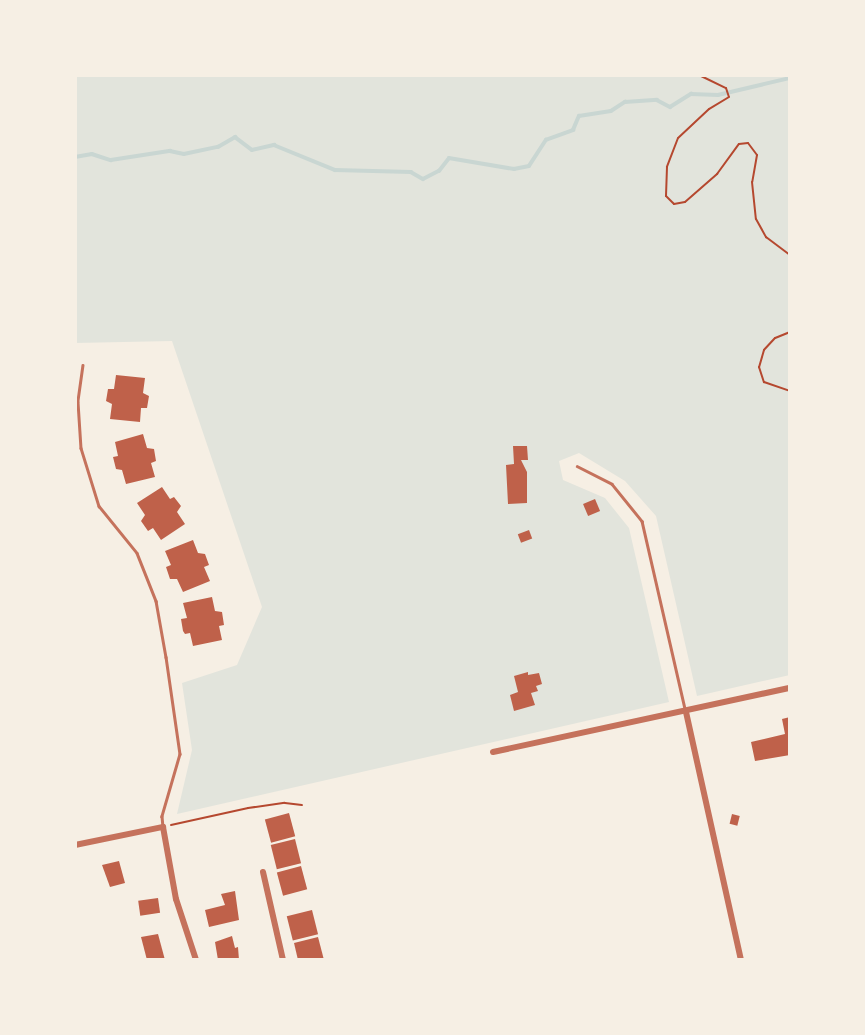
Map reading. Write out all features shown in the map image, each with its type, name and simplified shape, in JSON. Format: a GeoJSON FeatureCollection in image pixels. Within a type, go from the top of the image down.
{"type":"FeatureCollection","features":[{"type":"Feature","properties":{"kind":"street"},"geometry":{"type":"LineString","coordinates":[[493,752],[790,688]]}},
{"type":"Feature","properties":{"kind":"street"},"geometry":{"type":"LineString","coordinates":[[686,712],[741,960]]}},
{"type":"Feature","properties":{"kind":"street"},"geometry":{"type":"LineString","coordinates":[[75,845],[163,827],[176,899],[196,960]]}},
{"type":"Feature","properties":{"kind":"street"},"geometry":{"type":"LineString","coordinates":[[262,872],[283,960]]}},
{"type":"Feature","properties":{"kind":"lane"},"geometry":{"type":"LineString","coordinates":[[83,365],[78,402],[81,449],[99,506],[136,553],[156,601],[166,657],[180,754],[162,816],[163,827]]}},
{"type":"Feature","properties":{"kind":"lane"},"geometry":{"type":"LineString","coordinates":[[577,466],[612,484],[642,521],[686,712]]}},
{"type":"Feature","properties":{"kind":"path"},"geometry":{"type":"LineString","coordinates":[[699,75],[726,88],[729,97],[709,109],[678,138],[667,166],[666,196],[674,204],[685,202],[717,174],[739,144],[748,143],[757,155],[752,182],[756,219],[766,237],[790,255]]}},
{"type":"Feature","properties":{"kind":"path"},"geometry":{"type":"LineString","coordinates":[[790,332],[775,338],[764,350],[759,367],[764,382],[790,391]]}},
{"type":"Feature","properties":{"kind":"path"},"geometry":{"type":"LineString","coordinates":[[163,827],[248,808],[285,803],[302,805]]}},
{"type":"Feature","properties":{"kind":"shaded area"},"geometry":{"type":"Polygon","coordinates":[[[75,75],[790,75],[790,675],[697,696],[656,516],[625,481],[579,453],[559,461],[563,480],[605,498],[629,528],[669,702],[177,814],[192,750],[182,683],[237,665],[262,607],[172,341],[75,343],[75,75]]]}},
{"type":"Feature","properties":{"kind":"building"},"geometry":{"type":"Polygon","coordinates":[[[116,375],[145,378],[143,393],[149,396],[147,408],[141,408],[140,422],[110,419],[112,404],[106,401],[108,389],[114,389],[116,375]]]}},
{"type":"Feature","properties":{"kind":"building"},"geometry":{"type":"Polygon","coordinates":[[[143,434],[147,448],[154,449],[156,461],[151,463],[155,477],[126,484],[122,470],[116,469],[113,457],[118,456],[115,442],[143,434]]]}},
{"type":"Feature","properties":{"kind":"building"},"geometry":{"type":"Polygon","coordinates":[[[513,446],[527,446],[528,460],[521,460],[527,472],[527,503],[508,504],[506,465],[514,464],[513,446]]]}},
{"type":"Feature","properties":{"kind":"building"},"geometry":{"type":"Polygon","coordinates":[[[162,487],[170,499],[174,497],[181,506],[177,512],[185,524],[161,540],[153,528],[148,531],[141,521],[145,515],[137,503],[162,487]]]}},
{"type":"Feature","properties":{"kind":"building"},"geometry":{"type":"Polygon","coordinates":[[[595,499],[600,511],[588,516],[583,504],[595,499]]]}},
{"type":"Feature","properties":{"kind":"building"},"geometry":{"type":"Polygon","coordinates":[[[529,530],[532,538],[521,543],[518,534],[529,530]]]}},
{"type":"Feature","properties":{"kind":"building"},"geometry":{"type":"Polygon","coordinates":[[[193,540],[198,553],[205,554],[209,565],[204,567],[210,581],[183,592],[177,579],[170,579],[166,567],[171,565],[165,551],[193,540]]]}},
{"type":"Feature","properties":{"kind":"building"},"geometry":{"type":"Polygon","coordinates":[[[212,597],[215,611],[222,612],[224,625],[219,626],[222,640],[193,646],[190,633],[185,634],[183,631],[181,619],[187,618],[183,603],[212,597]]]}},
{"type":"Feature","properties":{"kind":"building"},"geometry":{"type":"Polygon","coordinates":[[[528,672],[528,675],[539,673],[542,684],[536,686],[538,691],[531,693],[535,705],[514,711],[510,695],[518,692],[514,676],[528,672]]]}},
{"type":"Feature","properties":{"kind":"building"},"geometry":{"type":"Polygon","coordinates":[[[790,717],[790,755],[755,761],[751,742],[785,734],[782,719],[790,717]]]}},
{"type":"Feature","properties":{"kind":"building"},"geometry":{"type":"Polygon","coordinates":[[[289,813],[295,836],[271,843],[265,819],[289,813]]]}},
{"type":"Feature","properties":{"kind":"building"},"geometry":{"type":"Polygon","coordinates":[[[732,814],[740,816],[737,826],[730,824],[732,814]]]}},
{"type":"Feature","properties":{"kind":"building"},"geometry":{"type":"Polygon","coordinates":[[[295,839],[301,863],[277,869],[271,845],[295,839]]]}},
{"type":"Feature","properties":{"kind":"building"},"geometry":{"type":"Polygon","coordinates":[[[119,861],[125,883],[110,887],[102,865],[119,861]]]}},
{"type":"Feature","properties":{"kind":"building"},"geometry":{"type":"Polygon","coordinates":[[[301,866],[307,889],[283,896],[277,872],[301,866]]]}},
{"type":"Feature","properties":{"kind":"building"},"geometry":{"type":"Polygon","coordinates":[[[235,891],[239,920],[209,927],[205,910],[225,905],[221,894],[235,891]]]}},
{"type":"Feature","properties":{"kind":"building"},"geometry":{"type":"Polygon","coordinates":[[[158,898],[160,913],[140,916],[138,901],[158,898]]]}},
{"type":"Feature","properties":{"kind":"building"},"geometry":{"type":"Polygon","coordinates":[[[312,910],[318,934],[293,941],[287,916],[312,910]]]}},
{"type":"Feature","properties":{"kind":"building"},"geometry":{"type":"Polygon","coordinates":[[[158,934],[165,960],[147,960],[141,937],[158,934]]]}},
{"type":"Feature","properties":{"kind":"building"},"geometry":{"type":"Polygon","coordinates":[[[232,936],[235,948],[238,947],[239,960],[218,960],[215,942],[232,936]]]}},
{"type":"Feature","properties":{"kind":"building"},"geometry":{"type":"Polygon","coordinates":[[[318,937],[324,960],[298,960],[294,943],[318,937]]]}},
{"type":"Feature","properties":{"kind":"waterway"},"geometry":{"type":"LineString","coordinates":[[75,157],[92,154],[111,160],[170,151],[184,154],[218,147],[235,137],[252,150],[274,145],[335,170],[411,172],[423,179],[439,171],[449,158],[514,169],[529,166],[546,140],[573,130],[579,116],[611,111],[625,102],[657,100],[670,107],[691,94],[718,95],[790,78]]}}]}
